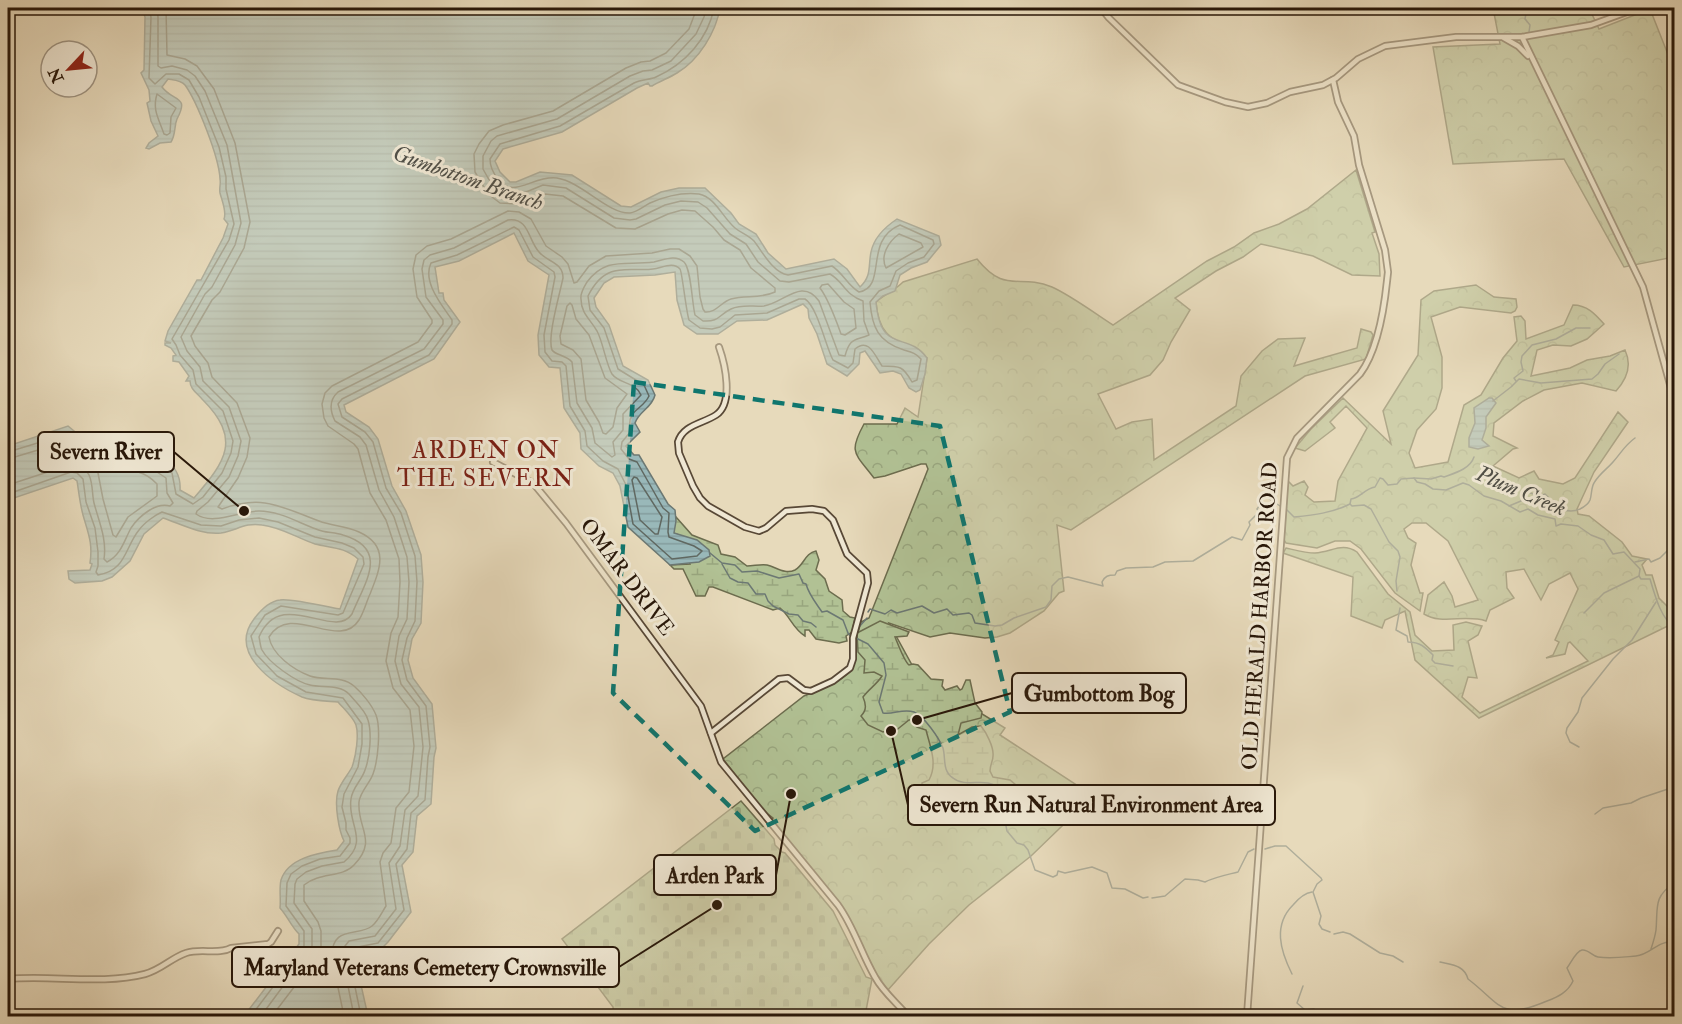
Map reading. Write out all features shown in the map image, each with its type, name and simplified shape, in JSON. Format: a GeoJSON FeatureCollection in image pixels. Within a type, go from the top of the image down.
{"type":"FeatureCollection","features":[{"type":"Feature","properties":{"kind":"street"},"geometry":{"type":"LineString","coordinates":[[1101,8],[1179,85],[1197,93],[1248,107],[1257,106],[1290,92],[1323,85],[1333,80],[1358,59],[1385,46],[1451,38],[1522,37],[1591,25],[1638,8]]}},
{"type":"Feature","properties":{"kind":"street"},"geometry":{"type":"LineString","coordinates":[[1502,37],[1518,46],[1533,62]]}},
{"type":"Feature","properties":{"kind":"street"},"geometry":{"type":"LineString","coordinates":[[1522,37],[1643,287],[1674,399]]}},
{"type":"Feature","properties":{"kind":"street","name":"OLD HERALD HARBOR ROAD"},"geometry":{"type":"LineString","coordinates":[[1247,1017],[1287,458],[1298,438],[1360,374],[1372,357],[1388,272],[1385,250],[1359,165],[1354,136],[1338,102],[1333,80]]}},
{"type":"Feature","properties":{"kind":"street"},"geometry":{"type":"LineString","coordinates":[[711,733],[779,679],[786,678],[804,690],[811,691],[833,681],[850,668],[853,659],[853,638],[867,588],[868,576],[865,569],[847,554],[834,522],[824,511],[812,509],[786,511],[764,530],[757,531],[745,527],[708,506],[695,491],[681,459],[678,442],[685,430],[714,416],[723,406],[726,372],[719,347]]}},
{"type":"Feature","properties":{"kind":"street","name":"OMAR DRIVE"},"geometry":{"type":"LineString","coordinates":[[493,462],[533,483],[566,523],[701,706],[721,762],[838,905],[850,924],[876,979],[908,1017]]}},
{"type":"Feature","properties":{"kind":"street"},"geometry":{"type":"LineString","coordinates":[[8,979],[111,978],[145,974],[159,969],[186,953],[206,950],[227,951],[231,948],[268,944],[272,942],[278,931]]}},
{"type":"Feature","properties":{"kind":"highlighted area"},"geometry":{"type":"Polygon","coordinates":[[[634,382],[940,426],[1010,712],[755,831],[613,693],[634,382]]]}},
{"type":"Feature","properties":{"kind":"green space"},"geometry":{"type":"Polygon","coordinates":[[[1493,8],[1589,8],[1599,29],[1650,9],[1671,62],[1674,61],[1674,257],[1624,267],[1564,159],[1453,164],[1433,47],[1500,44],[1493,8]]]}},
{"type":"Feature","properties":{"kind":"green space"},"geometry":{"type":"Polygon","coordinates":[[[1356,170],[1375,232],[1372,233],[1379,254],[1380,276],[1352,275],[1313,256],[1261,244],[1175,298],[1190,310],[1163,360],[1150,375],[1098,394],[1116,429],[1132,422],[1152,419],[1154,460],[1236,406],[1241,376],[1262,351],[1278,339],[1305,338],[1294,366],[1357,348],[1361,329],[1373,335],[1366,359],[1305,376],[1071,530],[1057,525],[1064,591],[1059,593],[1044,611],[1010,633],[985,638],[950,633],[930,637],[889,623],[917,674],[1005,728],[1000,735],[1092,795],[1031,856],[969,905],[929,944],[887,991],[876,976],[854,929],[770,821],[773,818],[759,807],[723,759],[804,696],[833,684],[846,675],[854,665],[856,639],[861,622],[869,618],[928,469],[926,464],[921,464],[874,478],[856,452],[856,441],[864,424],[897,424],[905,408],[918,417],[927,358],[899,343],[886,332],[881,325],[876,302],[903,282],[977,259],[996,277],[1040,283],[1052,287],[1113,325],[1207,261],[1254,233],[1279,224],[1307,209],[1356,170]]]}},
{"type":"Feature","properties":{"kind":"green space"},"geometry":{"type":"Polygon","coordinates":[[[1476,285],[1494,297],[1516,299],[1517,307],[1511,313],[1460,307],[1431,317],[1442,357],[1442,388],[1436,409],[1417,430],[1409,453],[1415,468],[1448,462],[1464,405],[1481,395],[1503,358],[1517,341],[1514,317],[1521,316],[1525,321],[1526,339],[1564,325],[1573,305],[1587,308],[1604,324],[1587,339],[1571,346],[1553,345],[1537,350],[1531,376],[1570,368],[1587,360],[1610,356],[1625,350],[1628,366],[1623,382],[1616,391],[1582,383],[1544,390],[1523,401],[1494,423],[1493,436],[1517,448],[1493,466],[1519,478],[1534,471],[1539,479],[1563,484],[1575,478],[1618,412],[1628,422],[1594,472],[1577,509],[1578,514],[1589,516],[1622,542],[1632,556],[1647,559],[1642,565],[1646,575],[1652,575],[1659,598],[1674,613],[1674,623],[1479,718],[1415,660],[1405,611],[1385,620],[1382,628],[1351,616],[1353,577],[1283,553],[1286,548],[1315,553],[1346,548],[1357,552],[1388,594],[1410,612],[1415,635],[1432,651],[1454,650],[1453,625],[1466,622],[1482,626],[1478,635],[1468,641],[1477,678],[1468,677],[1462,697],[1480,713],[1588,661],[1570,642],[1565,654],[1546,658],[1553,655],[1559,642],[1555,640],[1578,589],[1570,573],[1549,584],[1541,600],[1524,569],[1506,572],[1507,588],[1514,598],[1490,610],[1486,621],[1470,618],[1438,619],[1424,614],[1428,595],[1444,582],[1455,607],[1478,600],[1448,541],[1426,523],[1412,523],[1404,529],[1408,538],[1416,543],[1411,565],[1420,593],[1423,593],[1420,611],[1395,593],[1361,549],[1350,541],[1335,541],[1317,548],[1286,543],[1284,540],[1288,481],[1293,486],[1304,481],[1308,487],[1305,495],[1314,502],[1335,501],[1338,481],[1367,428],[1346,406],[1330,422],[1335,428],[1305,451],[1295,448],[1343,398],[1391,444],[1383,411],[1418,355],[1421,300],[1434,291],[1476,285]]]}},
{"type":"Feature","properties":{"kind":"green space"},"geometry":{"type":"Polygon","coordinates":[[[676,517],[692,535],[718,545],[721,554],[735,557],[747,566],[767,565],[791,571],[798,568],[809,554],[816,551],[819,560],[816,570],[825,579],[829,591],[842,600],[843,611],[855,618],[852,632],[846,636],[847,641],[839,643],[816,639],[809,630],[805,630],[805,636],[797,630],[780,608],[773,610],[713,587],[709,587],[705,596],[696,596],[683,569],[674,569],[670,565],[690,564],[679,535],[673,533],[676,517]]]}},
{"type":"Feature","properties":{"kind":"green space"},"geometry":{"type":"Polygon","coordinates":[[[880,621],[909,632],[907,636],[895,637],[905,660],[909,665],[918,665],[931,679],[943,680],[942,686],[945,690],[957,686],[960,690],[966,680],[970,680],[975,703],[982,712],[981,718],[961,723],[958,735],[972,727],[981,726],[993,752],[990,771],[993,777],[1010,780],[1023,791],[1024,804],[1019,810],[985,819],[977,808],[908,798],[910,794],[922,790],[922,783],[929,780],[932,774],[932,755],[926,730],[917,727],[912,720],[909,720],[894,732],[889,730],[883,732],[868,725],[861,716],[865,707],[863,697],[882,676],[874,672],[864,673],[865,660],[858,652],[857,633],[880,621]]]}},
{"type":"Feature","properties":{"kind":"green space"},"geometry":{"type":"Polygon","coordinates":[[[741,801],[774,839],[775,845],[785,853],[833,911],[866,977],[872,979],[865,1016],[614,1016],[613,1007],[562,939],[741,801]]]}},
{"type":"Feature","properties":{"kind":"water"},"geometry":{"type":"Polygon","coordinates":[[[142,8],[720,8],[715,26],[705,45],[685,67],[652,86],[648,83],[637,88],[562,132],[503,149],[495,161],[500,172],[510,182],[516,182],[540,172],[572,175],[621,206],[631,207],[661,192],[679,188],[705,188],[739,224],[756,234],[768,253],[786,269],[834,259],[847,269],[860,287],[868,275],[871,252],[877,237],[897,219],[939,236],[941,245],[927,262],[900,275],[895,291],[876,302],[883,330],[896,340],[919,350],[927,358],[920,390],[916,392],[909,388],[901,374],[893,371],[880,373],[865,351],[860,353],[859,364],[847,376],[827,364],[809,318],[808,309],[803,304],[767,320],[737,321],[718,334],[697,334],[684,325],[677,300],[675,272],[614,277],[604,283],[594,298],[596,307],[609,325],[623,366],[648,380],[655,395],[635,423],[640,432],[626,446],[634,455],[639,455],[668,504],[675,510],[674,533],[697,540],[709,550],[710,556],[699,562],[670,565],[628,527],[620,486],[613,473],[599,466],[581,449],[580,433],[564,408],[560,368],[549,367],[539,355],[538,335],[549,275],[528,261],[514,233],[459,261],[435,267],[439,293],[443,293],[444,300],[460,322],[434,359],[344,405],[346,412],[369,427],[378,439],[392,486],[406,511],[421,555],[423,582],[421,623],[412,639],[408,660],[413,678],[432,704],[436,748],[431,804],[417,816],[413,852],[402,865],[411,912],[381,949],[354,954],[368,1016],[244,1016],[299,944],[299,934],[280,908],[280,883],[285,873],[290,866],[305,858],[337,850],[344,841],[340,831],[337,796],[352,767],[357,734],[355,722],[338,702],[302,697],[267,676],[250,655],[246,644],[247,632],[259,613],[276,601],[292,600],[340,609],[358,559],[343,550],[315,544],[269,526],[256,524],[214,533],[199,531],[163,518],[144,534],[130,561],[112,577],[102,581],[75,583],[69,579],[68,571],[90,570],[92,564],[90,563],[90,538],[77,481],[73,478],[8,500],[8,446],[68,426],[85,439],[100,446],[125,447],[156,454],[171,464],[176,471],[180,490],[194,498],[214,473],[225,450],[222,426],[214,413],[192,389],[190,381],[186,381],[189,376],[179,362],[173,361],[173,356],[176,355],[171,348],[165,345],[165,343],[171,343],[165,341],[168,331],[197,280],[201,280],[228,224],[224,219],[225,210],[220,193],[219,169],[195,103],[185,85],[177,80],[168,79],[162,87],[181,102],[182,106],[173,139],[171,142],[146,148],[158,136],[151,121],[147,103],[150,101],[149,90],[141,73],[144,70],[145,17],[142,8]]]}},
{"type":"Feature","properties":{"kind":"water"},"geometry":{"type":"Polygon","coordinates":[[[1489,398],[1496,403],[1486,417],[1486,428],[1482,440],[1489,446],[1478,449],[1469,447],[1469,438],[1475,423],[1474,408],[1489,398]]]}},
{"type":"Feature","properties":{"kind":"waterway"},"geometry":{"type":"LineString","coordinates":[[1527,8],[1525,19],[1530,25],[1529,32]]}},
{"type":"Feature","properties":{"kind":"waterway"},"geometry":{"type":"LineString","coordinates":[[1516,381],[1514,378],[1523,371],[1522,356],[1532,345],[1556,339],[1576,328],[1590,328]]}},
{"type":"Feature","properties":{"kind":"waterway"},"geometry":{"type":"LineString","coordinates":[[1493,401],[1519,379],[1541,383],[1592,379],[1605,364],[1619,354]]}},
{"type":"Feature","properties":{"kind":"waterway"},"geometry":{"type":"LineString","coordinates":[[1509,506],[1521,501],[1524,491],[1540,496],[1545,494],[1557,505],[1569,511],[1587,505],[1596,480],[1635,438]]}},
{"type":"Feature","properties":{"kind":"waterway"},"geometry":{"type":"LineString","coordinates":[[1414,478],[1444,477],[1466,468],[1474,457]]}},
{"type":"Feature","properties":{"kind":"waterway","name":"Plum Creek"},"geometry":{"type":"LineString","coordinates":[[1286,509],[1294,517],[1336,510],[1350,504],[1351,499],[1375,487],[1380,478],[1388,485],[1397,484],[1401,479],[1414,478],[1417,482],[1433,489],[1446,490],[1463,483],[1484,496],[1501,501],[1520,512],[1528,509],[1538,515],[1555,519],[1556,526],[1561,524],[1578,526],[1604,540],[1613,554],[1624,552],[1640,569],[1641,579],[1650,579],[1665,618],[1674,626]]}},
{"type":"Feature","properties":{"kind":"waterway","name":"Plum Creek"},"geometry":{"type":"LineString","coordinates":[[868,612],[870,609],[885,614],[891,610],[897,613],[922,606],[934,613],[947,609],[953,615],[969,613],[975,623],[1002,625],[1014,618],[1046,607],[1051,600],[1052,586],[1059,579],[1068,577],[1103,586],[1102,582],[1106,577],[1115,575],[1117,571],[1126,568],[1153,567],[1165,562],[1193,561],[1232,537],[1242,540],[1250,525],[1249,522],[1259,512],[1257,509],[1260,505],[1260,497],[1265,496],[1280,506]]}},
{"type":"Feature","properties":{"kind":"waterway"},"geometry":{"type":"LineString","coordinates":[[1350,504],[1352,506],[1364,505],[1371,509],[1389,542],[1398,551],[1400,557],[1396,581],[1397,591]]}},
{"type":"Feature","properties":{"kind":"waterway"},"geometry":{"type":"LineString","coordinates":[[1635,562],[1649,559],[1651,562],[1660,558],[1674,544]]}},
{"type":"Feature","properties":{"kind":"waterway","name":"Gumbottom Branch"},"geometry":{"type":"LineString","coordinates":[[710,553],[722,563],[735,565],[742,572],[757,571],[779,578],[799,574],[822,612],[827,611],[843,620],[851,637]]}},
{"type":"Feature","properties":{"kind":"waterway"},"geometry":{"type":"LineString","coordinates":[[722,564],[730,578],[748,583],[756,594],[765,594],[773,606],[789,614],[798,615],[803,621],[816,627]]}},
{"type":"Feature","properties":{"kind":"waterway"},"geometry":{"type":"LineString","coordinates":[[1584,613],[1604,593],[1639,576]]}},
{"type":"Feature","properties":{"kind":"waterway"},"geometry":{"type":"LineString","coordinates":[[1579,747],[1570,742],[1566,733],[1578,712],[1582,698],[1613,659],[1632,640],[1656,602]]}},
{"type":"Feature","properties":{"kind":"waterway"},"geometry":{"type":"LineString","coordinates":[[1400,608],[1396,630],[1407,636],[1408,642],[1419,644],[1433,655],[1432,660],[1435,663],[1453,666]]}},
{"type":"Feature","properties":{"kind":"waterway","name":"Plum Creek"},"geometry":{"type":"LineString","coordinates":[[859,627],[867,618]]}},
{"type":"Feature","properties":{"kind":"waterway","name":"Gumbottom Branch"},"geometry":{"type":"LineString","coordinates":[[856,638],[868,644],[884,663],[886,675],[879,702],[883,713],[910,711],[918,714],[941,744],[947,772],[953,778],[966,783],[990,784],[1005,790],[1008,806],[1017,813],[1013,817],[1006,818],[1007,831],[1017,843],[1024,845],[1028,850],[1035,870],[1053,877],[1058,871],[1065,873],[1092,867],[1107,873],[1112,888],[1125,889],[1143,898],[1148,897]]}},
{"type":"Feature","properties":{"kind":"waterway"},"geometry":{"type":"LineString","coordinates":[[1595,814],[1603,808],[1631,803],[1674,787]]}},
{"type":"Feature","properties":{"kind":"waterway","name":"Gumbottom Branch"},"geometry":{"type":"LineString","coordinates":[[1265,849],[1286,846],[1321,878],[1322,880],[1313,892],[1321,916],[1319,924],[1322,929],[1330,932]]}},
{"type":"Feature","properties":{"kind":"waterway","name":"Gumbottom Branch"},"geometry":{"type":"LineString","coordinates":[[1152,898],[1165,896],[1185,879],[1205,882],[1238,872],[1248,852],[1254,849]]}},
{"type":"Feature","properties":{"kind":"waterway"},"geometry":{"type":"LineString","coordinates":[[1651,949],[1656,933],[1660,898],[1674,883]]}},
{"type":"Feature","properties":{"kind":"waterway","name":"Gumbottom Branch"},"geometry":{"type":"LineString","coordinates":[[1292,974],[1284,956],[1280,938],[1281,929],[1287,913],[1297,901],[1312,892]]}},
{"type":"Feature","properties":{"kind":"waterway","name":"Gumbottom Branch"},"geometry":{"type":"LineString","coordinates":[[1334,934],[1343,932],[1350,934],[1380,953],[1393,956],[1403,962]]}},
{"type":"Feature","properties":{"kind":"waterway","name":"Gumbottom Branch"},"geometry":{"type":"LineString","coordinates":[[1440,962],[1461,968],[1468,979],[1496,1003],[1510,1010],[1520,1010],[1559,996],[1565,991],[1573,981],[1567,968],[1582,950],[1598,957],[1622,957],[1641,955],[1663,943],[1674,943]]}},
{"type":"Feature","properties":{"kind":"waterway","name":"Gumbottom Branch"},"geometry":{"type":"LineString","coordinates":[[1303,986],[1297,1003],[1305,1010],[1314,1009],[1315,1016]]}},
{"type":"Feature","properties":{"kind":"place","name":"Severn River"},"geometry":{"type":"Point","coordinates":[244,511]}},
{"type":"Feature","properties":{"kind":"place","name":"Gumbottom Bog"},"geometry":{"type":"Point","coordinates":[917,720]}},
{"type":"Feature","properties":{"kind":"place","name":"Severn Run Natural Environment Area"},"geometry":{"type":"Point","coordinates":[891,731]}},
{"type":"Feature","properties":{"kind":"place","name":"Arden Park"},"geometry":{"type":"Point","coordinates":[791,794]}},
{"type":"Feature","properties":{"kind":"place","name":"Maryland Veterans Cemetery Crownsville"},"geometry":{"type":"Point","coordinates":[717,905]}},
{"type":"Feature","properties":{"kind":"district","name":"ARDEN ON THE SEVERN"},"geometry":{"type":"Point","coordinates":[486,464]}}]}
